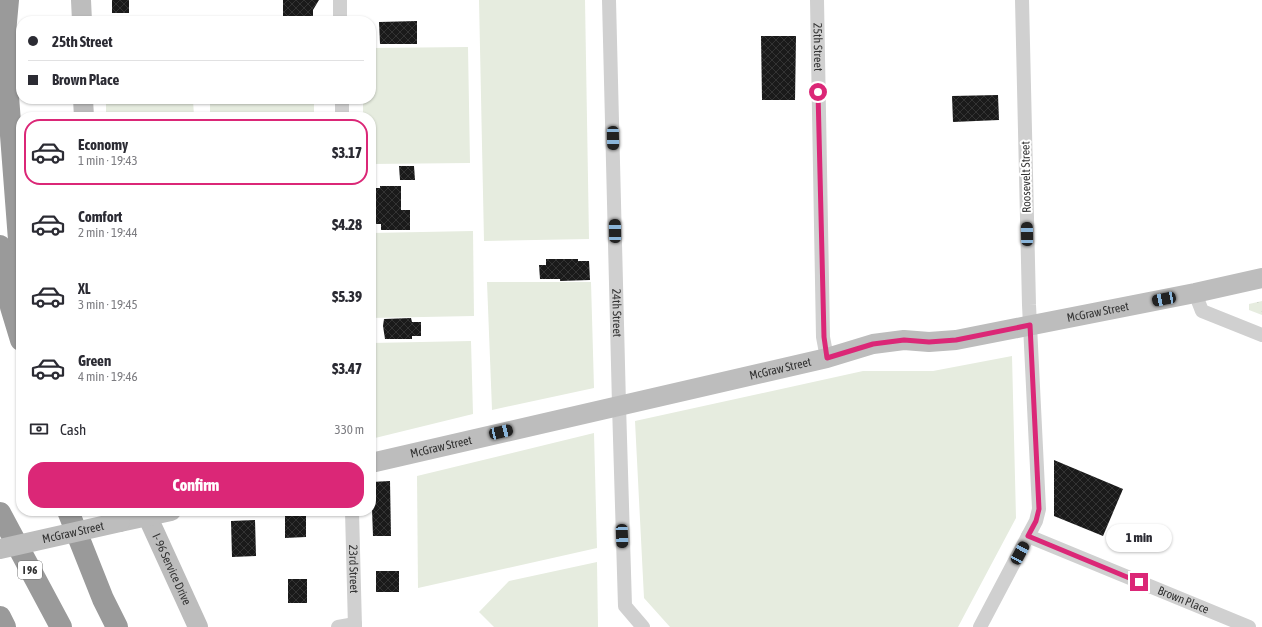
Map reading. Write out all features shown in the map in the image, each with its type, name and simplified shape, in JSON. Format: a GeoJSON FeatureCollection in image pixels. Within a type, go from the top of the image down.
{"type":"FeatureCollection","features":[{"type":"Feature","properties":{"kind":"highway"},"geometry":{"type":"LineString","coordinates":[[8,0],[5,33],[5,57],[16,201]]}},
{"type":"Feature","properties":{"kind":"highway"},"geometry":{"type":"LineString","coordinates":[[0,246],[11,307],[16,324]]}},
{"type":"Feature","properties":{"kind":"highway","name":"I 96"},"geometry":{"type":"LineString","coordinates":[[0,513],[61,627]]}},
{"type":"Feature","properties":{"kind":"highway"},"geometry":{"type":"LineString","coordinates":[[70,516],[103,599],[117,627]]}},
{"type":"Feature","properties":{"kind":"highway"},"geometry":{"type":"LineString","coordinates":[[0,618],[5,627]]}},
{"type":"Feature","properties":{"kind":"street"},"geometry":{"type":"LineString","coordinates":[[81,0],[82,16]]}},
{"type":"Feature","properties":{"kind":"street"},"geometry":{"type":"LineString","coordinates":[[340,0],[340,16]]}},
{"type":"Feature","properties":{"kind":"street","name":"24th Street"},"geometry":{"type":"LineString","coordinates":[[610,0],[625,606],[638,625]]}},
{"type":"Feature","properties":{"kind":"street","name":"25th Street"},"geometry":{"type":"LineString","coordinates":[[817,0],[824,337],[827,358]]}},
{"type":"Feature","properties":{"kind":"street","name":"Roosevelt Street"},"geometry":{"type":"LineString","coordinates":[[980,627],[1036,521],[1039,509],[1030,325],[1022,0]]}},
{"type":"Feature","properties":{"kind":"street","name":"McGraw Street"},"geometry":{"type":"LineString","coordinates":[[376,462],[827,358],[873,344],[904,340],[929,342],[956,340],[1195,293],[1262,278]]}},
{"type":"Feature","properties":{"kind":"street"},"geometry":{"type":"LineString","coordinates":[[1195,293],[1202,311],[1262,335]]}},
{"type":"Feature","properties":{"kind":"street","name":"McGraw Street"},"geometry":{"type":"LineString","coordinates":[[0,549],[120,522],[140,516]]}},
{"type":"Feature","properties":{"kind":"street","name":"I- 96 Service Drive"},"geometry":{"type":"LineString","coordinates":[[147,516],[198,627]]}},
{"type":"Feature","properties":{"kind":"street","name":"23rd Street"},"geometry":{"type":"LineString","coordinates":[[352,516],[355,626]]}},
{"type":"Feature","properties":{"kind":"street","name":"Brown Place"},"geometry":{"type":"LineString","coordinates":[[1028,536],[1249,627]]}},
{"type":"Feature","properties":{"kind":"street"},"geometry":{"type":"LineString","coordinates":[[338,627],[355,626]]}},
{"type":"Feature","properties":{"kind":"green space"},"geometry":{"type":"Polygon","coordinates":[[[479,0],[585,0],[589,239],[484,241],[479,0]]]}},
{"type":"Feature","properties":{"kind":"green space"},"geometry":{"type":"Polygon","coordinates":[[[468,47],[470,163],[376,164],[376,112],[363,112],[363,104],[376,104],[376,48],[468,47]]]}},
{"type":"Feature","properties":{"kind":"green space"},"geometry":{"type":"Polygon","coordinates":[[[106,104],[193,104],[194,112],[106,112],[106,104]]]}},
{"type":"Feature","properties":{"kind":"green space"},"geometry":{"type":"Polygon","coordinates":[[[210,104],[314,104],[314,112],[210,112],[210,104]]]}},
{"type":"Feature","properties":{"kind":"green space"},"geometry":{"type":"Polygon","coordinates":[[[473,231],[474,316],[376,318],[376,233],[473,231]]]}},
{"type":"Feature","properties":{"kind":"green space"},"geometry":{"type":"Polygon","coordinates":[[[487,282],[591,282],[594,388],[492,410],[487,282]]]}},
{"type":"Feature","properties":{"kind":"green space"},"geometry":{"type":"Polygon","coordinates":[[[1262,301],[1262,315],[1249,310],[1249,304],[1262,301]]]}},
{"type":"Feature","properties":{"kind":"green space"},"geometry":{"type":"Polygon","coordinates":[[[471,341],[473,414],[376,438],[376,343],[471,341]]]}},
{"type":"Feature","properties":{"kind":"green space"},"geometry":{"type":"Polygon","coordinates":[[[1012,356],[1016,518],[958,627],[670,627],[644,598],[635,421],[863,371],[933,371],[1012,356]]]}},
{"type":"Feature","properties":{"kind":"green space"},"geometry":{"type":"Polygon","coordinates":[[[594,433],[597,548],[418,588],[417,476],[594,433]]]}},
{"type":"Feature","properties":{"kind":"green space"},"geometry":{"type":"Polygon","coordinates":[[[597,562],[598,627],[494,627],[479,612],[509,581],[597,562]]]}},
{"type":"Feature","properties":{"kind":"building"},"geometry":{"type":"Polygon","coordinates":[[[112,0],[129,0],[129,13],[112,13],[112,0]]]}},
{"type":"Feature","properties":{"kind":"building"},"geometry":{"type":"Polygon","coordinates":[[[283,0],[319,0],[313,10],[313,16],[283,16],[283,0]]]}},
{"type":"Feature","properties":{"kind":"building"},"geometry":{"type":"Polygon","coordinates":[[[417,21],[417,44],[380,44],[379,22],[417,21]]]}},
{"type":"Feature","properties":{"kind":"building"},"geometry":{"type":"Polygon","coordinates":[[[761,36],[796,36],[795,100],[762,100],[761,36]]]}},
{"type":"Feature","properties":{"kind":"building"},"geometry":{"type":"Polygon","coordinates":[[[998,95],[999,120],[953,122],[952,96],[998,95]]]}},
{"type":"Feature","properties":{"kind":"building"},"geometry":{"type":"Polygon","coordinates":[[[399,166],[414,166],[415,180],[400,180],[399,166]]]}},
{"type":"Feature","properties":{"kind":"building"},"geometry":{"type":"Polygon","coordinates":[[[380,186],[401,186],[401,210],[410,210],[410,230],[381,230],[381,224],[376,224],[376,188],[380,188],[380,186]]]}},
{"type":"Feature","properties":{"kind":"building"},"geometry":{"type":"Polygon","coordinates":[[[546,259],[578,259],[578,261],[589,261],[590,280],[560,281],[560,279],[540,279],[539,265],[546,265],[546,259]]]}},
{"type":"Feature","properties":{"kind":"building"},"geometry":{"type":"Polygon","coordinates":[[[411,318],[412,322],[421,322],[421,336],[412,336],[412,339],[385,339],[383,326],[384,319],[411,318]]]}},
{"type":"Feature","properties":{"kind":"building"},"geometry":{"type":"Polygon","coordinates":[[[1054,460],[1123,489],[1103,536],[1054,516],[1054,460]]]}},
{"type":"Feature","properties":{"kind":"building"},"geometry":{"type":"Polygon","coordinates":[[[390,481],[391,536],[373,536],[372,516],[376,516],[376,482],[390,481]]]}},
{"type":"Feature","properties":{"kind":"building"},"geometry":{"type":"Polygon","coordinates":[[[285,516],[306,516],[306,537],[285,538],[285,516]]]}},
{"type":"Feature","properties":{"kind":"building"},"geometry":{"type":"Polygon","coordinates":[[[255,520],[256,556],[232,557],[231,521],[255,520]]]}},
{"type":"Feature","properties":{"kind":"building"},"geometry":{"type":"Polygon","coordinates":[[[376,571],[399,571],[399,592],[376,592],[376,571]]]}},
{"type":"Feature","properties":{"kind":"building"},"geometry":{"type":"Polygon","coordinates":[[[288,579],[307,579],[307,603],[288,603],[288,579]]]}},
{"type":"Feature","properties":{"kind":"route"},"geometry":{"type":"LineString","coordinates":[[818,92],[824,337],[827,358],[873,344],[904,340],[929,342],[956,340],[1030,325],[1039,509],[1036,521],[1028,536],[1139,582]]}}]}
